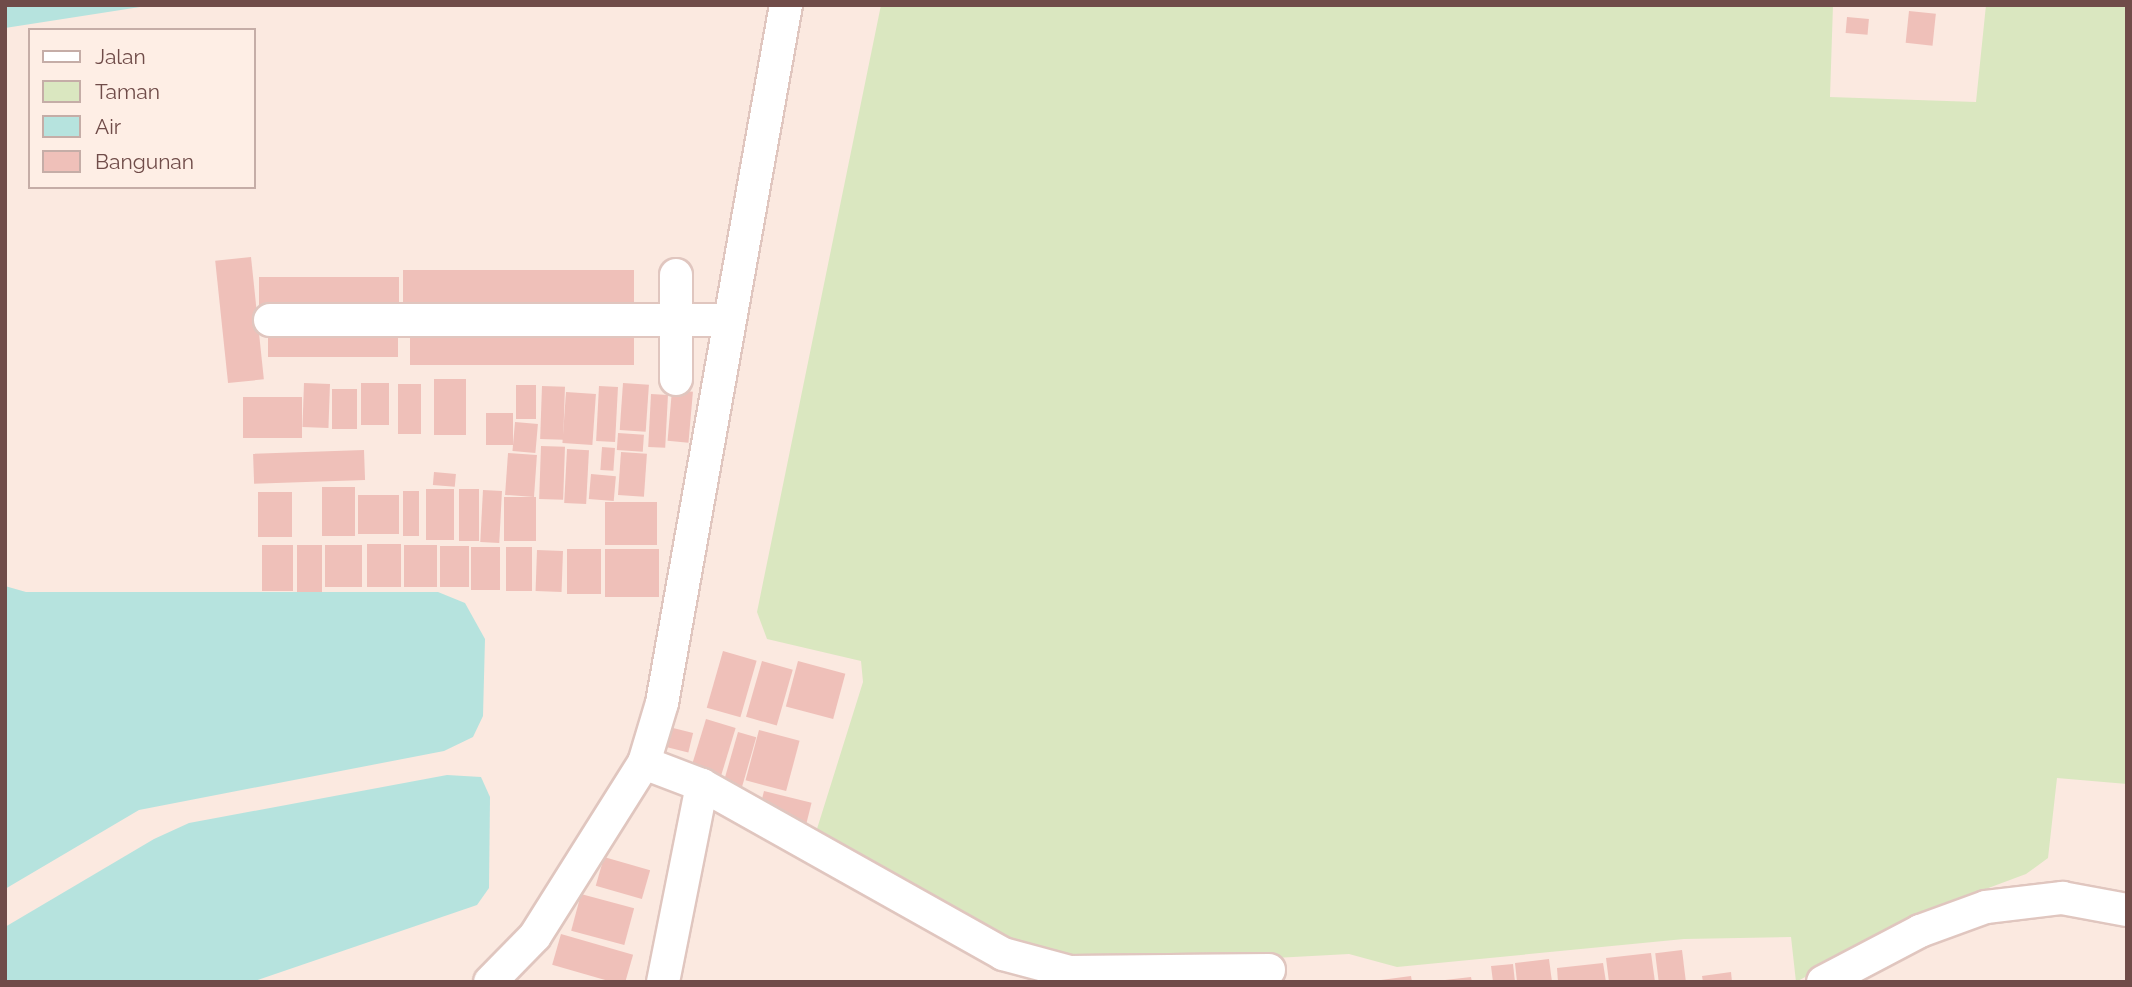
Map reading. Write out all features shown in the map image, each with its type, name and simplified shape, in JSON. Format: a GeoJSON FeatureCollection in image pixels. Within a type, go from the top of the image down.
{"type":"FeatureCollection","features":[{"type":"Feature","properties":{"kind":"street"},"geometry":{"type":"LineString","coordinates":[[490,982],[535,936],[652,766],[726,320],[786,5]]}},
{"type":"Feature","properties":{"kind":"street"},"geometry":{"type":"LineString","coordinates":[[676,275],[676,379]]}},
{"type":"Feature","properties":{"kind":"street"},"geometry":{"type":"LineString","coordinates":[[270,320],[726,320]]}},
{"type":"Feature","properties":{"kind":"street"},"geometry":{"type":"LineString","coordinates":[[652,766],[696,783],[1003,954],[1070,972],[1269,970]]}},
{"type":"Feature","properties":{"kind":"street"},"geometry":{"type":"LineString","coordinates":[[663,982],[696,783]]}},
{"type":"Feature","properties":{"kind":"street"},"geometry":{"type":"LineString","coordinates":[[1823,982],[1920,931],[1986,907],[2062,898],[2127,910]]}},
{"type":"Feature","properties":{"kind":"green space"},"geometry":{"type":"Polygon","coordinates":[[[881,5],[1833,5],[1830,97],[1976,102],[1986,5],[2127,5],[2127,784],[2057,778],[2048,858],[2026,874],[1924,912],[1796,982],[1791,937],[1684,939],[1397,967],[1349,954],[1101,967],[1039,954],[980,930],[816,832],[863,682],[861,661],[767,639],[757,612],[881,5]]]}},
{"type":"Feature","properties":{"kind":"water"},"geometry":{"type":"Polygon","coordinates":[[[5,5],[153,5],[5,28],[5,5]]]}},
{"type":"Feature","properties":{"kind":"water"},"geometry":{"type":"Polygon","coordinates":[[[5,586],[26,592],[438,592],[465,603],[485,639],[483,716],[473,737],[444,751],[139,810],[5,889],[5,586]]]}},
{"type":"Feature","properties":{"kind":"water"},"geometry":{"type":"Polygon","coordinates":[[[447,775],[481,777],[490,797],[489,888],[477,905],[252,982],[5,982],[5,927],[154,839],[189,823],[447,775]]]}},
{"type":"Feature","properties":{"kind":"building"},"geometry":{"type":"Polygon","coordinates":[[[1909,11],[1936,14],[1933,46],[1906,43],[1909,11]]]}},
{"type":"Feature","properties":{"kind":"building"},"geometry":{"type":"Polygon","coordinates":[[[1847,17],[1869,19],[1868,35],[1846,33],[1847,17]]]}},
{"type":"Feature","properties":{"kind":"building"},"geometry":{"type":"Polygon","coordinates":[[[251,257],[264,379],[228,383],[215,261],[251,257]]]}},
{"type":"Feature","properties":{"kind":"building"},"geometry":{"type":"Polygon","coordinates":[[[403,270],[634,270],[634,310],[403,310],[403,270]]]}},
{"type":"Feature","properties":{"kind":"building"},"geometry":{"type":"Polygon","coordinates":[[[259,277],[399,277],[399,307],[259,307],[259,277]]]}},
{"type":"Feature","properties":{"kind":"building"},"geometry":{"type":"Polygon","coordinates":[[[410,327],[634,327],[634,365],[410,365],[410,327]]]}},
{"type":"Feature","properties":{"kind":"building"},"geometry":{"type":"Polygon","coordinates":[[[268,332],[398,332],[398,357],[268,357],[268,332]]]}},
{"type":"Feature","properties":{"kind":"building"},"geometry":{"type":"Polygon","coordinates":[[[434,379],[466,379],[466,435],[434,435],[434,379]]]}},
{"type":"Feature","properties":{"kind":"building"},"geometry":{"type":"Polygon","coordinates":[[[304,383],[330,384],[328,428],[302,427],[304,383]]]}},
{"type":"Feature","properties":{"kind":"building"},"geometry":{"type":"Polygon","coordinates":[[[361,383],[389,383],[389,425],[361,425],[361,383]]]}},
{"type":"Feature","properties":{"kind":"building"},"geometry":{"type":"Polygon","coordinates":[[[623,383],[649,385],[646,432],[620,430],[623,383]]]}},
{"type":"Feature","properties":{"kind":"building"},"geometry":{"type":"Polygon","coordinates":[[[398,384],[421,384],[421,434],[398,434],[398,384]]]}},
{"type":"Feature","properties":{"kind":"building"},"geometry":{"type":"Polygon","coordinates":[[[516,385],[536,385],[536,419],[516,419],[516,385]]]}},
{"type":"Feature","properties":{"kind":"building"},"geometry":{"type":"Polygon","coordinates":[[[542,386],[565,387],[563,440],[540,439],[542,386]]]}},
{"type":"Feature","properties":{"kind":"building"},"geometry":{"type":"Polygon","coordinates":[[[599,386],[618,387],[615,442],[596,441],[599,386]]]}},
{"type":"Feature","properties":{"kind":"building"},"geometry":{"type":"Polygon","coordinates":[[[332,389],[357,389],[357,429],[332,429],[332,389]]]}},
{"type":"Feature","properties":{"kind":"building"},"geometry":{"type":"Polygon","coordinates":[[[672,390],[693,392],[688,443],[668,441],[672,390]]]}},
{"type":"Feature","properties":{"kind":"building"},"geometry":{"type":"Polygon","coordinates":[[[566,392],[596,394],[592,445],[562,443],[566,392]]]}},
{"type":"Feature","properties":{"kind":"building"},"geometry":{"type":"Polygon","coordinates":[[[651,394],[668,395],[665,448],[648,447],[651,394]]]}},
{"type":"Feature","properties":{"kind":"building"},"geometry":{"type":"Polygon","coordinates":[[[243,397],[302,397],[302,438],[243,438],[243,397]]]}},
{"type":"Feature","properties":{"kind":"building"},"geometry":{"type":"Polygon","coordinates":[[[486,413],[513,413],[513,445],[486,445],[486,413]]]}},
{"type":"Feature","properties":{"kind":"building"},"geometry":{"type":"Polygon","coordinates":[[[515,422],[538,424],[535,453],[512,451],[515,422]]]}},
{"type":"Feature","properties":{"kind":"building"},"geometry":{"type":"Polygon","coordinates":[[[618,433],[644,435],[643,452],[617,450],[618,433]]]}},
{"type":"Feature","properties":{"kind":"building"},"geometry":{"type":"Polygon","coordinates":[[[541,446],[565,447],[563,500],[539,499],[541,446]]]}},
{"type":"Feature","properties":{"kind":"building"},"geometry":{"type":"Polygon","coordinates":[[[602,447],[615,448],[613,471],[600,470],[602,447]]]}},
{"type":"Feature","properties":{"kind":"building"},"geometry":{"type":"Polygon","coordinates":[[[567,449],[589,450],[586,504],[564,503],[567,449]]]}},
{"type":"Feature","properties":{"kind":"building"},"geometry":{"type":"Polygon","coordinates":[[[364,450],[365,480],[254,484],[253,454],[364,450]]]}},
{"type":"Feature","properties":{"kind":"building"},"geometry":{"type":"Polygon","coordinates":[[[621,452],[647,454],[644,497],[618,495],[621,452]]]}},
{"type":"Feature","properties":{"kind":"building"},"geometry":{"type":"Polygon","coordinates":[[[508,453],[537,455],[534,497],[505,495],[508,453]]]}},
{"type":"Feature","properties":{"kind":"building"},"geometry":{"type":"Polygon","coordinates":[[[434,472],[456,474],[455,487],[433,485],[434,472]]]}},
{"type":"Feature","properties":{"kind":"building"},"geometry":{"type":"Polygon","coordinates":[[[591,474],[616,476],[614,501],[589,499],[591,474]]]}},
{"type":"Feature","properties":{"kind":"building"},"geometry":{"type":"Polygon","coordinates":[[[322,487],[355,487],[355,536],[322,536],[322,487]]]}},
{"type":"Feature","properties":{"kind":"building"},"geometry":{"type":"Polygon","coordinates":[[[426,489],[454,489],[454,540],[426,540],[426,489]]]}},
{"type":"Feature","properties":{"kind":"building"},"geometry":{"type":"Polygon","coordinates":[[[459,489],[479,489],[479,541],[459,541],[459,489]]]}},
{"type":"Feature","properties":{"kind":"building"},"geometry":{"type":"Polygon","coordinates":[[[483,490],[502,491],[499,543],[480,542],[483,490]]]}},
{"type":"Feature","properties":{"kind":"building"},"geometry":{"type":"Polygon","coordinates":[[[403,491],[419,491],[419,536],[403,536],[403,491]]]}},
{"type":"Feature","properties":{"kind":"building"},"geometry":{"type":"Polygon","coordinates":[[[258,492],[292,492],[292,537],[258,537],[258,492]]]}},
{"type":"Feature","properties":{"kind":"building"},"geometry":{"type":"Polygon","coordinates":[[[358,495],[399,495],[399,534],[358,534],[358,495]]]}},
{"type":"Feature","properties":{"kind":"building"},"geometry":{"type":"Polygon","coordinates":[[[504,497],[536,497],[536,541],[504,541],[504,497]]]}},
{"type":"Feature","properties":{"kind":"building"},"geometry":{"type":"Polygon","coordinates":[[[605,502],[657,502],[657,545],[605,545],[605,502]]]}},
{"type":"Feature","properties":{"kind":"building"},"geometry":{"type":"Polygon","coordinates":[[[367,544],[401,544],[401,587],[367,587],[367,544]]]}},
{"type":"Feature","properties":{"kind":"building"},"geometry":{"type":"Polygon","coordinates":[[[262,545],[293,545],[293,591],[262,591],[262,545]]]}},
{"type":"Feature","properties":{"kind":"building"},"geometry":{"type":"Polygon","coordinates":[[[297,545],[322,545],[322,592],[297,592],[297,545]]]}},
{"type":"Feature","properties":{"kind":"building"},"geometry":{"type":"Polygon","coordinates":[[[325,545],[362,545],[362,587],[325,587],[325,545]]]}},
{"type":"Feature","properties":{"kind":"building"},"geometry":{"type":"Polygon","coordinates":[[[404,545],[437,545],[437,587],[404,587],[404,545]]]}},
{"type":"Feature","properties":{"kind":"building"},"geometry":{"type":"Polygon","coordinates":[[[440,546],[469,546],[469,587],[440,587],[440,546]]]}},
{"type":"Feature","properties":{"kind":"building"},"geometry":{"type":"Polygon","coordinates":[[[471,547],[500,547],[500,590],[471,590],[471,547]]]}},
{"type":"Feature","properties":{"kind":"building"},"geometry":{"type":"Polygon","coordinates":[[[506,547],[532,547],[532,591],[506,591],[506,547]]]}},
{"type":"Feature","properties":{"kind":"building"},"geometry":{"type":"Polygon","coordinates":[[[567,549],[601,549],[601,594],[567,594],[567,549]]]}},
{"type":"Feature","properties":{"kind":"building"},"geometry":{"type":"Polygon","coordinates":[[[605,549],[659,549],[659,597],[605,597],[605,549]]]}},
{"type":"Feature","properties":{"kind":"building"},"geometry":{"type":"Polygon","coordinates":[[[537,550],[563,551],[562,592],[536,591],[537,550]]]}},
{"type":"Feature","properties":{"kind":"building"},"geometry":{"type":"Polygon","coordinates":[[[723,651],[757,661],[740,717],[707,708],[723,651]]]}},
{"type":"Feature","properties":{"kind":"building"},"geometry":{"type":"Polygon","coordinates":[[[762,661],[793,670],[777,726],[746,717],[762,661]]]}},
{"type":"Feature","properties":{"kind":"building"},"geometry":{"type":"Polygon","coordinates":[[[798,661],[845,674],[833,719],[786,706],[798,661]]]}},
{"type":"Feature","properties":{"kind":"building"},"geometry":{"type":"Polygon","coordinates":[[[706,719],[736,728],[719,784],[689,774],[706,719]]]}},
{"type":"Feature","properties":{"kind":"building"},"geometry":{"type":"Polygon","coordinates":[[[665,726],[693,733],[688,752],[660,745],[665,726]]]}},
{"type":"Feature","properties":{"kind":"building"},"geometry":{"type":"Polygon","coordinates":[[[759,730],[800,741],[786,791],[746,780],[759,730]]]}},
{"type":"Feature","properties":{"kind":"building"},"geometry":{"type":"Polygon","coordinates":[[[738,732],[756,737],[742,786],[724,781],[738,732]]]}},
{"type":"Feature","properties":{"kind":"building"},"geometry":{"type":"Polygon","coordinates":[[[764,791],[812,803],[805,827],[758,815],[764,791]]]}},
{"type":"Feature","properties":{"kind":"building"},"geometry":{"type":"Polygon","coordinates":[[[604,857],[650,870],[642,899],[596,886],[604,857]]]}},
{"type":"Feature","properties":{"kind":"building"},"geometry":{"type":"Polygon","coordinates":[[[581,894],[634,908],[624,945],[571,931],[581,894]]]}},
{"type":"Feature","properties":{"kind":"building"},"geometry":{"type":"Polygon","coordinates":[[[561,934],[633,955],[625,982],[612,982],[552,965],[561,934]]]}},
{"type":"Feature","properties":{"kind":"building"},"geometry":{"type":"Polygon","coordinates":[[[1682,950],[1686,982],[1659,982],[1655,953],[1682,950]]]}},
{"type":"Feature","properties":{"kind":"building"},"geometry":{"type":"Polygon","coordinates":[[[1651,953],[1655,982],[1609,982],[1606,958],[1651,953]]]}},
{"type":"Feature","properties":{"kind":"building"},"geometry":{"type":"Polygon","coordinates":[[[1549,959],[1552,982],[1517,982],[1515,963],[1549,959]]]}},
{"type":"Feature","properties":{"kind":"building"},"geometry":{"type":"Polygon","coordinates":[[[1603,963],[1606,982],[1558,982],[1557,968],[1603,963]]]}},
{"type":"Feature","properties":{"kind":"building"},"geometry":{"type":"Polygon","coordinates":[[[1513,964],[1515,982],[1493,982],[1491,966],[1513,964]]]}},
{"type":"Feature","properties":{"kind":"building"},"geometry":{"type":"Polygon","coordinates":[[[1731,972],[1732,982],[1703,982],[1702,976],[1731,972]]]}},
{"type":"Feature","properties":{"kind":"building"},"geometry":{"type":"Polygon","coordinates":[[[1411,976],[1412,982],[1381,982],[1381,980],[1411,976]]]}},
{"type":"Feature","properties":{"kind":"building"},"geometry":{"type":"Polygon","coordinates":[[[1471,977],[1472,982],[1445,982],[1445,980],[1471,977]]]}}]}
